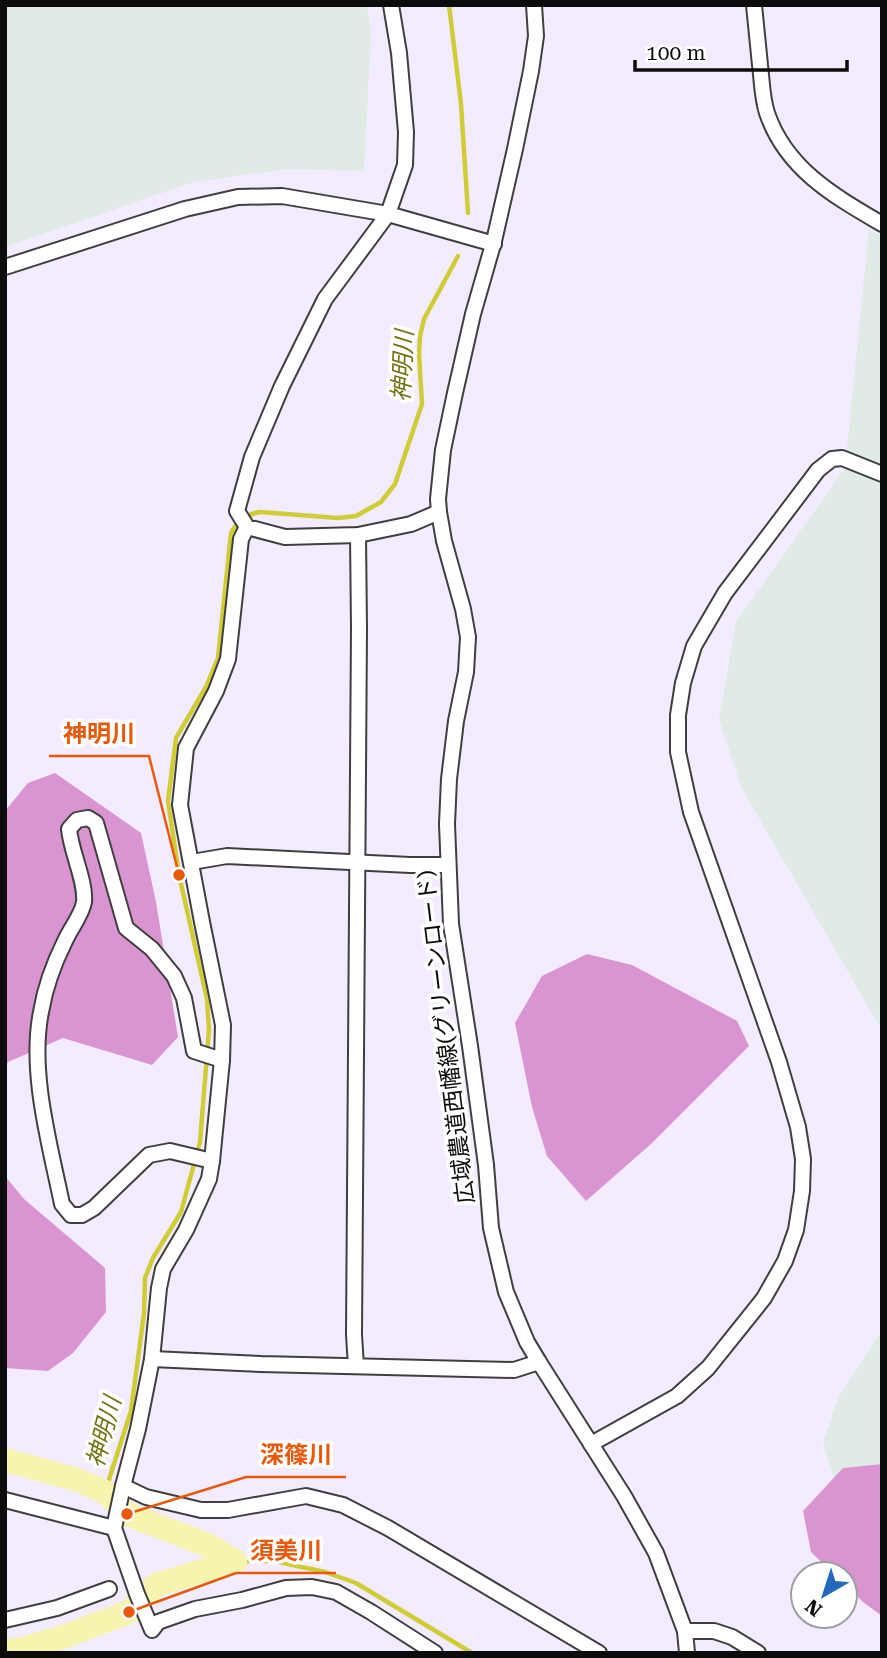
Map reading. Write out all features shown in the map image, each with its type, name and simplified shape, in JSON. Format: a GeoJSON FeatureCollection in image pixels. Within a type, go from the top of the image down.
{"type":"FeatureCollection","features":[{"type":"Feature","properties":{"kind":"street"},"geometry":{"type":"LineString","coordinates":[[391,5],[399,53],[406,143],[405,164],[388,214],[326,299],[282,386],[253,457],[237,511],[247,527],[285,537],[358,535],[411,524],[439,512]]}},
{"type":"Feature","properties":{"kind":"street","name":"広域農道西幡線(グリーンロード)"},"geometry":{"type":"LineString","coordinates":[[534,5],[536,36],[531,71],[494,244],[473,314],[452,404],[443,450],[438,499],[468,637],[466,673],[456,721],[449,779],[447,824],[452,924],[486,1165],[491,1228],[506,1292],[527,1342],[625,1496],[656,1553],[685,1631],[687,1653]]}},
{"type":"Feature","properties":{"kind":"street"},"geometry":{"type":"LineString","coordinates":[[754,5],[763,95],[775,131],[806,174],[837,197],[882,224]]}},
{"type":"Feature","properties":{"kind":"street"},"geometry":{"type":"LineString","coordinates":[[5,267],[185,209],[238,197],[282,196],[388,214],[494,244]]}},
{"type":"Feature","properties":{"kind":"street"},"geometry":{"type":"LineString","coordinates":[[591,1444],[677,1396],[708,1368],[764,1298],[785,1261],[796,1230],[802,1191],[803,1159],[798,1127],[779,1062],[691,812],[678,752],[678,715],[683,683],[694,646],[725,593],[818,470],[832,459],[842,458],[882,474]]}},
{"type":"Feature","properties":{"kind":"street"},"geometry":{"type":"LineString","coordinates":[[247,527],[241,539],[228,659],[216,691],[186,748],[180,805],[223,1025],[214,1057],[203,1158],[209,1179],[191,1220],[163,1269],[152,1359],[114,1528],[152,1630],[158,1622],[195,1609],[286,1588],[312,1587],[336,1592],[435,1653]]}},
{"type":"Feature","properties":{"kind":"street"},"geometry":{"type":"LineString","coordinates":[[356,1366],[354,1321],[358,535]]}},
{"type":"Feature","properties":{"kind":"street"},"geometry":{"type":"LineString","coordinates":[[203,1158],[170,1151],[149,1155],[94,1208],[82,1215],[71,1215],[62,1204],[41,1101],[38,1046],[40,1013],[49,979],[65,940],[84,905],[84,890],[70,842],[69,829],[77,820],[88,818],[96,823],[126,928],[152,949],[174,976],[184,998],[194,1051],[214,1057]]}},
{"type":"Feature","properties":{"kind":"street"},"geometry":{"type":"LineString","coordinates":[[192,862],[227,856],[410,865],[448,864]]}},
{"type":"Feature","properties":{"kind":"street"},"geometry":{"type":"LineString","coordinates":[[152,1359],[514,1370],[539,1362]]}},
{"type":"Feature","properties":{"kind":"street"},"geometry":{"type":"LineString","coordinates":[[123,1486],[146,1497],[201,1510],[228,1510],[306,1496],[343,1505],[388,1528],[599,1653]]}},
{"type":"Feature","properties":{"kind":"street"},"geometry":{"type":"LineString","coordinates":[[5,1500],[114,1528]]}},
{"type":"Feature","properties":{"kind":"street"},"geometry":{"type":"LineString","coordinates":[[5,1620],[57,1608],[109,1589]]}},
{"type":"Feature","properties":{"kind":"street"},"geometry":{"type":"LineString","coordinates":[[685,1631],[714,1631],[732,1636],[758,1653]]}},
{"type":"Feature","properties":{"kind":"shaded area"},"geometry":{"type":"Polygon","coordinates":[[[5,5],[367,5],[371,32],[364,171],[287,169],[194,182],[5,247],[5,5]]]}},
{"type":"Feature","properties":{"kind":"shaded area"},"geometry":{"type":"Polygon","coordinates":[[[869,230],[882,236],[882,1030],[742,789],[719,719],[736,622],[845,468],[869,230]]]}},
{"type":"Feature","properties":{"kind":"shaded area"},"geometry":{"type":"Polygon","coordinates":[[[55,773],[141,833],[156,902],[178,1037],[152,1065],[63,1038],[8,1062],[5,1068],[5,811],[28,783],[55,773]]]}},
{"type":"Feature","properties":{"kind":"shaded area"},"geometry":{"type":"Polygon","coordinates":[[[587,954],[632,965],[737,1021],[749,1046],[651,1144],[586,1201],[547,1156],[532,1107],[515,1023],[542,976],[587,954]]]}},
{"type":"Feature","properties":{"kind":"shaded area"},"geometry":{"type":"Polygon","coordinates":[[[5,1176],[24,1199],[105,1268],[106,1312],[73,1353],[48,1371],[5,1368],[5,1176]]]}},
{"type":"Feature","properties":{"kind":"shaded area"},"geometry":{"type":"Polygon","coordinates":[[[882,1330],[882,1547],[842,1506],[823,1443],[838,1398],[882,1330]]]}},
{"type":"Feature","properties":{"kind":"shaded area"},"geometry":{"type":"Polygon","coordinates":[[[882,1464],[882,1616],[859,1598],[859,1560],[819,1560],[811,1552],[803,1511],[843,1468],[882,1464]]]}},
{"type":"Feature","properties":{"kind":"waterway","name":"神明川"},"geometry":{"type":"LineString","coordinates":[[449,5],[461,104],[468,213]]}},
{"type":"Feature","properties":{"kind":"waterway","name":"神明川"},"geometry":{"type":"LineString","coordinates":[[105,1492],[131,1411],[144,1313],[145,1278],[153,1258],[181,1212],[200,1142],[209,1030],[207,999],[179,875],[168,801],[176,738],[206,687],[218,658],[231,533],[243,519],[260,512],[338,518],[356,516],[381,502],[395,484],[422,404],[419,354],[424,319],[458,256]]}},
{"type":"Feature","properties":{"kind":"waterway"},"geometry":{"type":"LineString","coordinates":[[5,1460],[75,1479],[105,1492],[127,1514],[210,1546],[235,1561]]}},
{"type":"Feature","properties":{"kind":"waterway"},"geometry":{"type":"LineString","coordinates":[[235,1561],[274,1561],[325,1572],[356,1583],[472,1653]]}},
{"type":"Feature","properties":{"kind":"waterway"},"geometry":{"type":"LineString","coordinates":[[5,1652],[63,1637],[129,1612],[156,1585],[235,1561]]}},
{"type":"Feature","properties":{"kind":"place","name":"神明川"},"geometry":{"type":"Point","coordinates":[179,875]}},
{"type":"Feature","properties":{"kind":"place","name":"深篠川"},"geometry":{"type":"Point","coordinates":[127,1514]}},
{"type":"Feature","properties":{"kind":"place","name":"須美川"},"geometry":{"type":"Point","coordinates":[129,1612]}}]}
